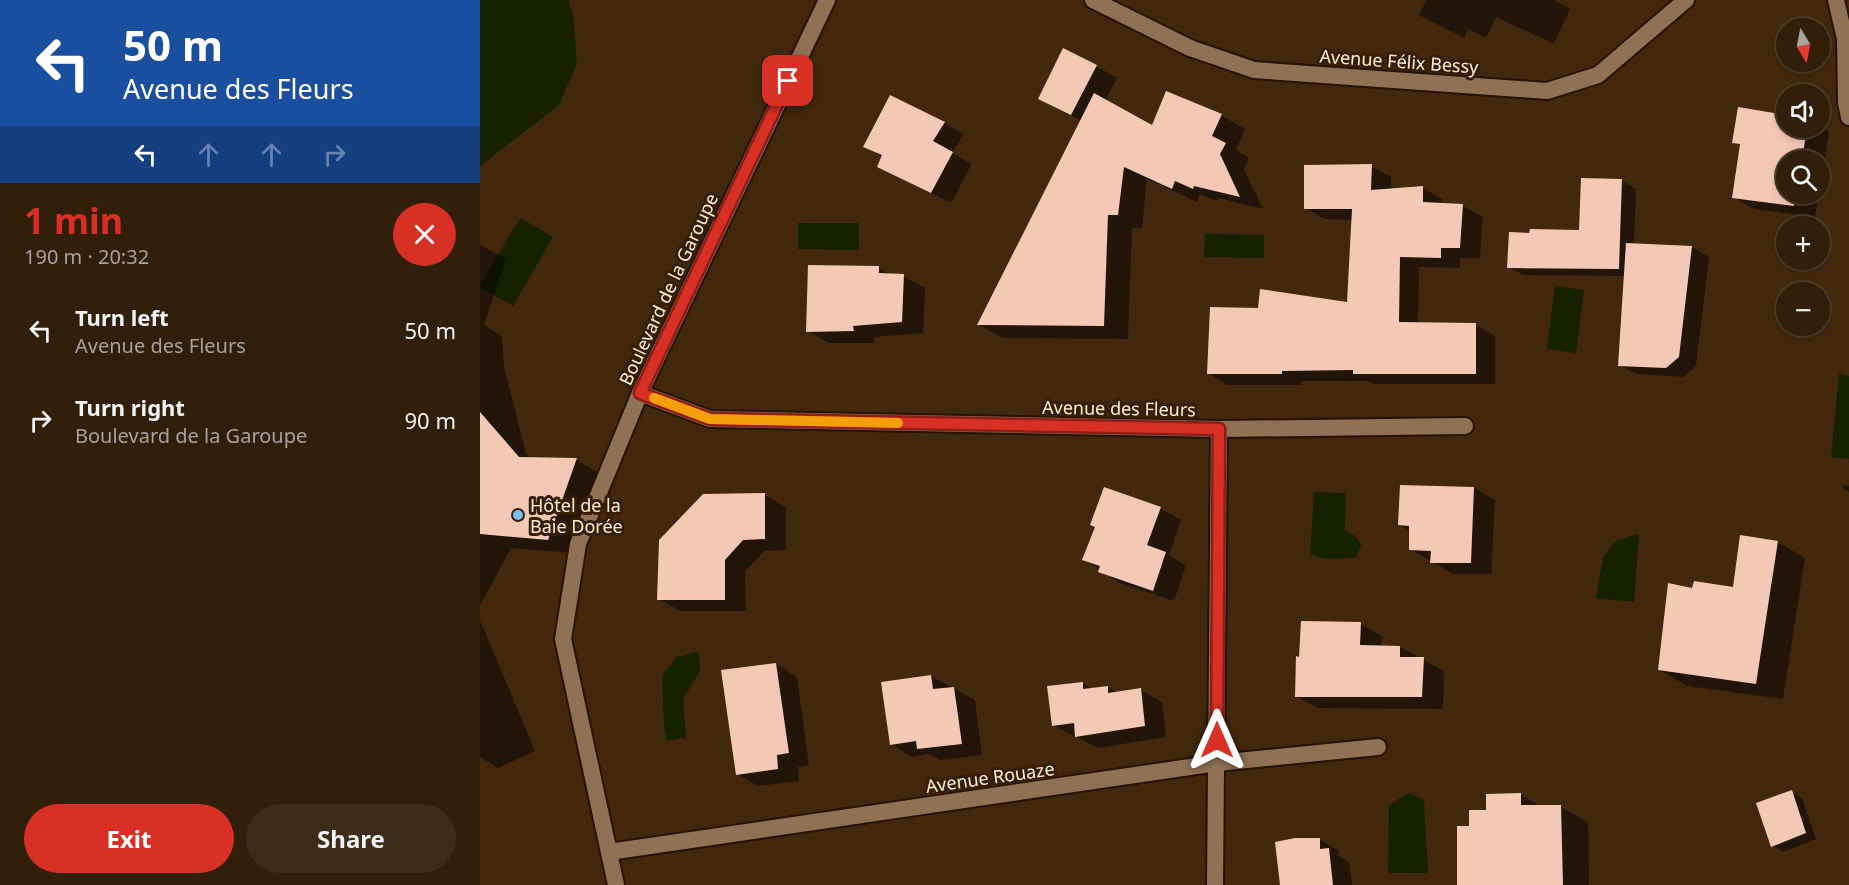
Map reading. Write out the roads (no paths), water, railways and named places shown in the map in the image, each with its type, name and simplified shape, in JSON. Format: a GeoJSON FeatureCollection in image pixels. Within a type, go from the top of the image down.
{"type":"FeatureCollection","features":[{"type":"Feature","properties":{"kind":"street","name":"Boulevard de la Garoupe"},"geometry":{"type":"LineString","coordinates":[[616,885],[563,639],[579,544],[640,393],[827,0]]}},
{"type":"Feature","properties":{"kind":"street","name":"Avenue Félix Bessy"},"geometry":{"type":"LineString","coordinates":[[1094,0],[1190,48],[1254,70],[1546,90],[1598,75],[1686,0]]}},
{"type":"Feature","properties":{"kind":"street"},"geometry":{"type":"LineString","coordinates":[[1836,0],[1845,39],[1846,103],[1849,117]]}},
{"type":"Feature","properties":{"kind":"street","name":"Avenue des Fleurs"},"geometry":{"type":"LineString","coordinates":[[640,393],[710,419],[1219,429],[1215,885]]}},
{"type":"Feature","properties":{"kind":"street"},"geometry":{"type":"LineString","coordinates":[[1219,429],[1465,426]]}},
{"type":"Feature","properties":{"kind":"street","name":"Avenue Rouaze"},"geometry":{"type":"LineString","coordinates":[[609,852],[1216,763],[1378,747]]}},
{"type":"Feature","properties":{"kind":"place","name":"Hôtel de la Baie Dorée"},"geometry":{"type":"Point","coordinates":[518,515]}}]}
